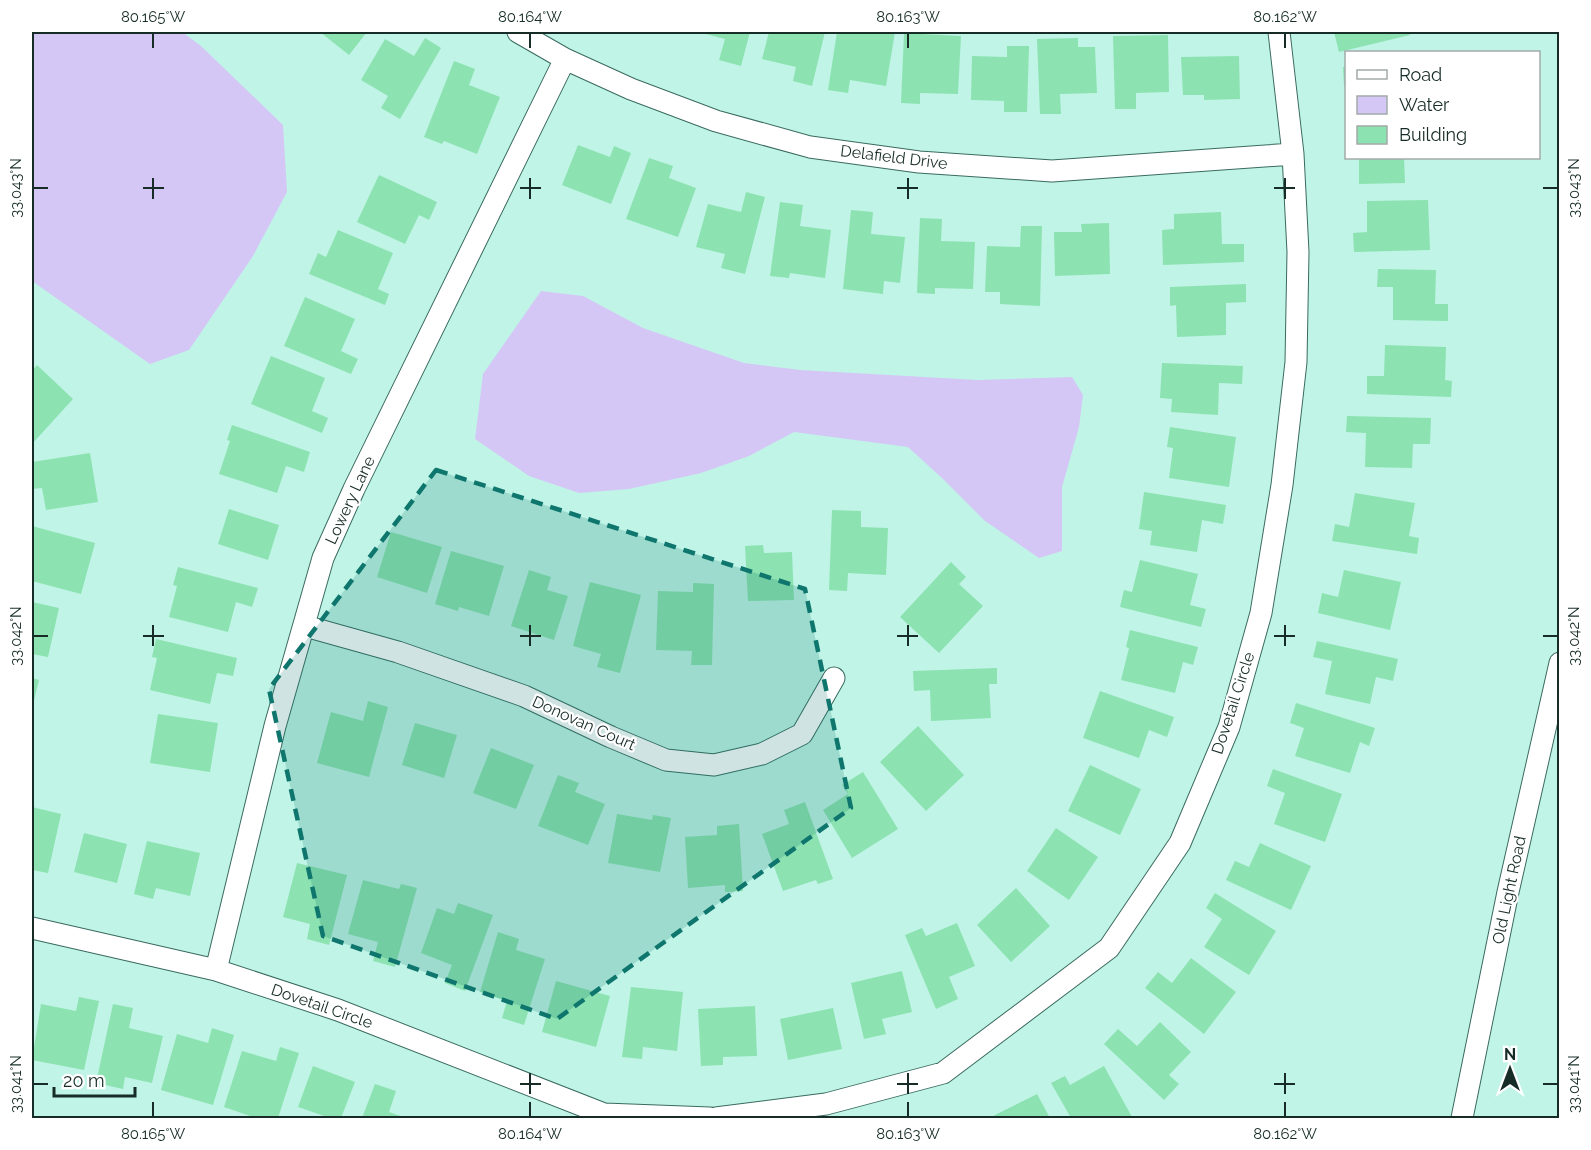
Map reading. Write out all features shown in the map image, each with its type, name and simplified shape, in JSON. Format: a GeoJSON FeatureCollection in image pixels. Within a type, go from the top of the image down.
{"type":"FeatureCollection","features":[{"type":"Feature","properties":{"kind":"street","name":"Delafield Drive"},"geometry":{"type":"LineString","coordinates":[[518,32],[565,59],[631,88],[716,121],[810,147],[919,162],[1052,171],[1293,154]]}},
{"type":"Feature","properties":{"kind":"street","name":"Dovetail Circle"},"geometry":{"type":"LineString","coordinates":[[716,1119],[826,1104],[943,1073],[1109,948],[1180,843],[1232,716],[1261,613],[1280,497],[1296,362],[1298,252],[1293,154],[1279,32]]}},
{"type":"Feature","properties":{"kind":"street","name":"Lowery Lane"},"geometry":{"type":"LineString","coordinates":[[216,970],[274,726],[323,558],[354,489],[565,59]]}},
{"type":"Feature","properties":{"kind":"street","name":"Donovan Court"},"geometry":{"type":"LineString","coordinates":[[305,626],[398,652],[524,696],[611,737],[666,759],[714,765],[762,754],[801,734],[834,678]]}},
{"type":"Feature","properties":{"kind":"street","name":"Old Light Road"},"geometry":{"type":"LineString","coordinates":[[1462,1119],[1508,892],[1560,663]]}},
{"type":"Feature","properties":{"kind":"street","name":"Dovetail Circle"},"geometry":{"type":"LineString","coordinates":[[32,928],[216,970],[338,1010],[604,1116],[710,1119]]}},
{"type":"Feature","properties":{"kind":"highlighted area"},"geometry":{"type":"Polygon","coordinates":[[[436,470],[805,589],[851,808],[557,1019],[323,936],[269,689],[436,470]]]}},
{"type":"Feature","properties":{"kind":"water"},"geometry":{"type":"Polygon","coordinates":[[[32,32],[182,32],[201,46],[283,125],[287,192],[253,256],[189,350],[150,364],[32,281],[32,32]]]}},
{"type":"Feature","properties":{"kind":"water"},"geometry":{"type":"Polygon","coordinates":[[[541,291],[583,296],[643,328],[744,363],[800,370],[978,380],[1072,377],[1083,395],[1079,427],[1062,487],[1062,551],[1039,558],[985,521],[908,447],[794,432],[749,456],[701,473],[629,489],[579,493],[529,476],[475,439],[483,374],[541,291]]]}},
{"type":"Feature","properties":{"kind":"building"},"geometry":{"type":"Polygon","coordinates":[[[320,32],[367,32],[349,55],[320,32]]]}},
{"type":"Feature","properties":{"kind":"building"},"geometry":{"type":"Polygon","coordinates":[[[698,32],[750,32],[741,66],[719,60],[725,39],[698,32]]]}},
{"type":"Feature","properties":{"kind":"building"},"geometry":{"type":"Polygon","coordinates":[[[769,32],[825,32],[812,86],[793,81],[796,67],[762,59],[769,32]]]}},
{"type":"Feature","properties":{"kind":"building"},"geometry":{"type":"Polygon","coordinates":[[[837,32],[895,32],[886,86],[850,80],[848,93],[828,90],[837,32]]]}},
{"type":"Feature","properties":{"kind":"building"},"geometry":{"type":"Polygon","coordinates":[[[1334,32],[1409,32],[1410,35],[1339,52],[1334,32]]]}},
{"type":"Feature","properties":{"kind":"building"},"geometry":{"type":"Polygon","coordinates":[[[904,33],[961,36],[958,94],[920,93],[920,104],[901,103],[904,33]]]}},
{"type":"Feature","properties":{"kind":"building"},"geometry":{"type":"Polygon","coordinates":[[[1168,35],[1169,92],[1136,93],[1136,109],[1115,109],[1113,36],[1168,35]]]}},
{"type":"Feature","properties":{"kind":"building"},"geometry":{"type":"Polygon","coordinates":[[[425,38],[441,48],[400,119],[381,108],[388,96],[361,80],[385,39],[414,56],[425,38]]]}},
{"type":"Feature","properties":{"kind":"building"},"geometry":{"type":"Polygon","coordinates":[[[1078,38],[1078,47],[1095,47],[1097,93],[1060,94],[1061,114],[1040,114],[1037,39],[1078,38]]]}},
{"type":"Feature","properties":{"kind":"building"},"geometry":{"type":"Polygon","coordinates":[[[1007,46],[1029,46],[1027,112],[1004,112],[1004,101],[971,100],[972,56],[1007,57],[1007,46]]]}},
{"type":"Feature","properties":{"kind":"building"},"geometry":{"type":"Polygon","coordinates":[[[1239,56],[1240,99],[1204,100],[1204,95],[1183,95],[1181,57],[1239,56]]]}},
{"type":"Feature","properties":{"kind":"building"},"geometry":{"type":"Polygon","coordinates":[[[454,61],[475,69],[469,85],[500,97],[477,154],[444,141],[442,144],[424,137],[454,61]]]}},
{"type":"Feature","properties":{"kind":"building"},"geometry":{"type":"Polygon","coordinates":[[[1343,67],[1345,67],[1345,86],[1343,67]]]}},
{"type":"Feature","properties":{"kind":"building"},"geometry":{"type":"Polygon","coordinates":[[[578,145],[610,157],[614,146],[631,153],[611,204],[562,185],[578,145]]]}},
{"type":"Feature","properties":{"kind":"building"},"geometry":{"type":"Polygon","coordinates":[[[649,158],[673,166],[669,178],[696,188],[678,237],[626,219],[649,158]]]}},
{"type":"Feature","properties":{"kind":"building"},"geometry":{"type":"Polygon","coordinates":[[[1359,159],[1404,159],[1405,183],[1359,184],[1359,159]]]}},
{"type":"Feature","properties":{"kind":"building"},"geometry":{"type":"Polygon","coordinates":[[[379,175],[437,202],[429,220],[419,215],[405,244],[357,222],[379,175]]]}},
{"type":"Feature","properties":{"kind":"building"},"geometry":{"type":"Polygon","coordinates":[[[746,192],[765,197],[745,274],[721,268],[725,254],[696,247],[708,204],[741,212],[746,192]]]}},
{"type":"Feature","properties":{"kind":"building"},"geometry":{"type":"Polygon","coordinates":[[[1428,200],[1430,250],[1354,252],[1353,233],[1367,232],[1367,201],[1428,200]]]}},
{"type":"Feature","properties":{"kind":"building"},"geometry":{"type":"Polygon","coordinates":[[[780,202],[803,205],[800,226],[831,230],[825,278],[790,273],[789,278],[770,276],[780,202]]]}},
{"type":"Feature","properties":{"kind":"building"},"geometry":{"type":"Polygon","coordinates":[[[851,210],[873,212],[871,234],[905,237],[900,283],[884,281],[883,294],[843,289],[851,210]]]}},
{"type":"Feature","properties":{"kind":"building"},"geometry":{"type":"Polygon","coordinates":[[[1221,212],[1222,244],[1244,244],[1244,262],[1163,265],[1162,230],[1174,229],[1174,214],[1221,212]]]}},
{"type":"Feature","properties":{"kind":"building"},"geometry":{"type":"Polygon","coordinates":[[[920,218],[942,219],[941,241],[975,242],[973,289],[935,288],[935,294],[917,293],[920,218]]]}},
{"type":"Feature","properties":{"kind":"building"},"geometry":{"type":"Polygon","coordinates":[[[1109,223],[1110,274],[1055,276],[1054,232],[1082,232],[1081,224],[1109,223]]]}},
{"type":"Feature","properties":{"kind":"building"},"geometry":{"type":"Polygon","coordinates":[[[1021,226],[1042,226],[1040,306],[1000,304],[1000,292],[985,292],[987,246],[1020,247],[1021,226]]]}},
{"type":"Feature","properties":{"kind":"building"},"geometry":{"type":"Polygon","coordinates":[[[338,230],[393,253],[378,289],[389,294],[385,305],[309,274],[318,253],[326,257],[338,230]]]}},
{"type":"Feature","properties":{"kind":"building"},"geometry":{"type":"Polygon","coordinates":[[[1378,269],[1436,270],[1435,304],[1448,304],[1448,321],[1393,320],[1393,287],[1377,287],[1378,269]]]}},
{"type":"Feature","properties":{"kind":"building"},"geometry":{"type":"Polygon","coordinates":[[[1246,284],[1246,302],[1226,303],[1226,335],[1177,337],[1176,305],[1170,306],[1170,287],[1246,284]]]}},
{"type":"Feature","properties":{"kind":"building"},"geometry":{"type":"Polygon","coordinates":[[[305,297],[355,319],[341,351],[358,359],[351,374],[284,346],[305,297]]]}},
{"type":"Feature","properties":{"kind":"building"},"geometry":{"type":"Polygon","coordinates":[[[1385,345],[1446,347],[1445,380],[1452,381],[1451,397],[1367,394],[1367,376],[1384,376],[1385,345]]]}},
{"type":"Feature","properties":{"kind":"building"},"geometry":{"type":"Polygon","coordinates":[[[271,356],[325,378],[312,411],[328,418],[322,433],[251,404],[271,356]]]}},
{"type":"Feature","properties":{"kind":"building"},"geometry":{"type":"Polygon","coordinates":[[[1162,363],[1243,366],[1242,384],[1219,383],[1218,415],[1171,412],[1172,399],[1160,398],[1162,363]]]}},
{"type":"Feature","properties":{"kind":"building"},"geometry":{"type":"Polygon","coordinates":[[[37,365],[73,399],[32,444],[32,371],[37,365]]]}},
{"type":"Feature","properties":{"kind":"building"},"geometry":{"type":"Polygon","coordinates":[[[1347,416],[1431,418],[1430,444],[1413,444],[1412,468],[1365,467],[1366,433],[1346,432],[1347,416]]]}},
{"type":"Feature","properties":{"kind":"building"},"geometry":{"type":"Polygon","coordinates":[[[232,425],[310,452],[304,472],[286,466],[277,493],[219,474],[230,441],[227,440],[232,425]]]}},
{"type":"Feature","properties":{"kind":"building"},"geometry":{"type":"Polygon","coordinates":[[[1170,427],[1236,437],[1229,487],[1169,478],[1173,448],[1167,447],[1170,427]]]}},
{"type":"Feature","properties":{"kind":"building"},"geometry":{"type":"Polygon","coordinates":[[[90,453],[98,502],[46,510],[42,488],[32,489],[32,462],[90,453]]]}},
{"type":"Feature","properties":{"kind":"building"},"geometry":{"type":"Polygon","coordinates":[[[1144,492],[1226,505],[1223,524],[1202,520],[1197,552],[1150,545],[1152,531],[1139,529],[1144,492]]]}},
{"type":"Feature","properties":{"kind":"building"},"geometry":{"type":"Polygon","coordinates":[[[1355,493],[1415,503],[1409,536],[1419,538],[1417,554],[1332,541],[1335,524],[1349,527],[1355,493]]]}},
{"type":"Feature","properties":{"kind":"building"},"geometry":{"type":"Polygon","coordinates":[[[229,509],[279,525],[268,560],[218,544],[229,509]]]}},
{"type":"Feature","properties":{"kind":"building"},"geometry":{"type":"Polygon","coordinates":[[[832,510],[861,511],[861,527],[888,528],[886,575],[848,573],[847,591],[829,590],[832,510]]]}},
{"type":"Feature","properties":{"kind":"building"},"geometry":{"type":"Polygon","coordinates":[[[32,526],[95,543],[81,594],[32,581],[32,526]]]}},
{"type":"Feature","properties":{"kind":"building"},"geometry":{"type":"Polygon","coordinates":[[[391,532],[442,547],[427,593],[377,577],[391,532]]]}},
{"type":"Feature","properties":{"kind":"building"},"geometry":{"type":"Polygon","coordinates":[[[763,545],[764,553],[792,552],[794,600],[748,601],[745,546],[763,545]]]}},
{"type":"Feature","properties":{"kind":"building"},"geometry":{"type":"Polygon","coordinates":[[[451,551],[504,566],[489,616],[459,607],[458,611],[435,604],[451,551]]]}},
{"type":"Feature","properties":{"kind":"building"},"geometry":{"type":"Polygon","coordinates":[[[1140,560],[1198,574],[1190,605],[1206,609],[1201,627],[1120,607],[1124,590],[1132,592],[1140,560]]]}},
{"type":"Feature","properties":{"kind":"building"},"geometry":{"type":"Polygon","coordinates":[[[951,562],[966,577],[959,584],[983,606],[939,653],[900,617],[951,562]]]}},
{"type":"Feature","properties":{"kind":"building"},"geometry":{"type":"Polygon","coordinates":[[[178,567],[258,588],[252,607],[236,602],[228,632],[169,617],[177,586],[173,585],[178,567]]]}},
{"type":"Feature","properties":{"kind":"building"},"geometry":{"type":"Polygon","coordinates":[[[529,570],[551,577],[547,590],[568,596],[554,640],[511,626],[529,570]]]}},
{"type":"Feature","properties":{"kind":"building"},"geometry":{"type":"Polygon","coordinates":[[[1344,570],[1401,582],[1390,630],[1318,613],[1322,593],[1338,597],[1344,570]]]}},
{"type":"Feature","properties":{"kind":"building"},"geometry":{"type":"Polygon","coordinates":[[[590,582],[641,595],[620,673],[597,667],[601,654],[573,646],[590,582]]]}},
{"type":"Feature","properties":{"kind":"building"},"geometry":{"type":"Polygon","coordinates":[[[693,583],[714,584],[712,665],[691,665],[692,651],[656,650],[658,591],[693,592],[693,583]]]}},
{"type":"Feature","properties":{"kind":"building"},"geometry":{"type":"Polygon","coordinates":[[[32,602],[59,608],[48,657],[32,654],[32,602]]]}},
{"type":"Feature","properties":{"kind":"building"},"geometry":{"type":"Polygon","coordinates":[[[1130,630],[1198,647],[1193,665],[1183,662],[1175,693],[1121,680],[1129,648],[1126,647],[1130,630]]]}},
{"type":"Feature","properties":{"kind":"building"},"geometry":{"type":"Polygon","coordinates":[[[156,639],[237,658],[233,676],[217,673],[210,704],[150,690],[157,658],[152,657],[156,639]]]}},
{"type":"Feature","properties":{"kind":"building"},"geometry":{"type":"Polygon","coordinates":[[[1317,641],[1398,659],[1393,681],[1376,677],[1370,704],[1325,694],[1332,661],[1313,657],[1317,641]]]}},
{"type":"Feature","properties":{"kind":"building"},"geometry":{"type":"Polygon","coordinates":[[[997,668],[997,684],[989,684],[991,718],[931,721],[930,690],[914,691],[913,671],[997,668]]]}},
{"type":"Feature","properties":{"kind":"building"},"geometry":{"type":"Polygon","coordinates":[[[32,678],[39,680],[32,709],[32,678]]]}},
{"type":"Feature","properties":{"kind":"building"},"geometry":{"type":"Polygon","coordinates":[[[1100,691],[1174,717],[1167,737],[1149,730],[1139,758],[1083,738],[1100,691]]]}},
{"type":"Feature","properties":{"kind":"building"},"geometry":{"type":"Polygon","coordinates":[[[368,701],[388,707],[369,777],[317,763],[331,712],[363,721],[368,701]]]}},
{"type":"Feature","properties":{"kind":"building"},"geometry":{"type":"Polygon","coordinates":[[[1296,703],[1375,728],[1369,746],[1360,742],[1350,773],[1295,756],[1304,728],[1290,723],[1296,703]]]}},
{"type":"Feature","properties":{"kind":"building"},"geometry":{"type":"Polygon","coordinates":[[[158,714],[218,723],[210,772],[150,763],[158,714]]]}},
{"type":"Feature","properties":{"kind":"building"},"geometry":{"type":"Polygon","coordinates":[[[415,723],[457,735],[444,778],[402,765],[415,723]]]}},
{"type":"Feature","properties":{"kind":"building"},"geometry":{"type":"Polygon","coordinates":[[[918,726],[964,775],[926,811],[880,762],[918,726]]]}},
{"type":"Feature","properties":{"kind":"building"},"geometry":{"type":"Polygon","coordinates":[[[491,748],[534,765],[516,809],[473,793],[491,748]]]}},
{"type":"Feature","properties":{"kind":"building"},"geometry":{"type":"Polygon","coordinates":[[[1090,765],[1141,789],[1120,835],[1068,811],[1090,765]]]}},
{"type":"Feature","properties":{"kind":"building"},"geometry":{"type":"Polygon","coordinates":[[[1273,769],[1342,794],[1325,842],[1274,824],[1285,793],[1267,786],[1273,769]]]}},
{"type":"Feature","properties":{"kind":"building"},"geometry":{"type":"Polygon","coordinates":[[[863,772],[898,829],[852,858],[823,810],[848,794],[842,785],[863,772]]]}},
{"type":"Feature","properties":{"kind":"building"},"geometry":{"type":"Polygon","coordinates":[[[558,775],[579,783],[575,792],[605,804],[588,845],[538,826],[558,775]]]}},
{"type":"Feature","properties":{"kind":"building"},"geometry":{"type":"Polygon","coordinates":[[[805,802],[833,879],[818,884],[816,880],[783,891],[762,834],[789,824],[784,810],[805,802]]]}},
{"type":"Feature","properties":{"kind":"building"},"geometry":{"type":"Polygon","coordinates":[[[32,807],[61,814],[48,873],[32,870],[32,807]]]}},
{"type":"Feature","properties":{"kind":"building"},"geometry":{"type":"Polygon","coordinates":[[[617,814],[652,820],[653,815],[671,818],[660,872],[608,863],[617,814]]]}},
{"type":"Feature","properties":{"kind":"building"},"geometry":{"type":"Polygon","coordinates":[[[739,824],[743,891],[725,892],[725,885],[688,888],[685,837],[717,835],[717,826],[739,824]]]}},
{"type":"Feature","properties":{"kind":"building"},"geometry":{"type":"Polygon","coordinates":[[[1056,828],[1098,857],[1069,900],[1027,871],[1056,828]]]}},
{"type":"Feature","properties":{"kind":"building"},"geometry":{"type":"Polygon","coordinates":[[[84,833],[127,844],[117,883],[74,872],[84,833]]]}},
{"type":"Feature","properties":{"kind":"building"},"geometry":{"type":"Polygon","coordinates":[[[147,841],[200,853],[190,896],[156,888],[153,899],[134,894],[147,841]]]}},
{"type":"Feature","properties":{"kind":"building"},"geometry":{"type":"Polygon","coordinates":[[[1260,843],[1311,866],[1291,910],[1226,880],[1235,861],[1249,867],[1260,843]]]}},
{"type":"Feature","properties":{"kind":"building"},"geometry":{"type":"Polygon","coordinates":[[[297,863],[347,875],[329,945],[307,939],[310,924],[283,917],[297,863]]]}},
{"type":"Feature","properties":{"kind":"building"},"geometry":{"type":"Polygon","coordinates":[[[363,880],[399,889],[401,884],[417,888],[395,967],[373,961],[378,942],[348,934],[363,880]]]}},
{"type":"Feature","properties":{"kind":"building"},"geometry":{"type":"Polygon","coordinates":[[[1016,888],[1050,926],[1011,962],[977,925],[1016,888]]]}},
{"type":"Feature","properties":{"kind":"building"},"geometry":{"type":"Polygon","coordinates":[[[1215,893],[1276,931],[1249,975],[1204,947],[1222,919],[1206,908],[1215,893]]]}},
{"type":"Feature","properties":{"kind":"building"},"geometry":{"type":"Polygon","coordinates":[[[458,903],[493,915],[465,991],[445,983],[452,965],[421,953],[437,908],[454,914],[458,903]]]}},
{"type":"Feature","properties":{"kind":"building"},"geometry":{"type":"Polygon","coordinates":[[[957,923],[975,966],[949,977],[958,999],[936,1009],[905,935],[922,928],[926,936],[957,923]]]}},
{"type":"Feature","properties":{"kind":"building"},"geometry":{"type":"Polygon","coordinates":[[[498,932],[519,939],[516,950],[545,959],[524,1025],[502,1018],[507,1001],[480,992],[498,932]]]}},
{"type":"Feature","properties":{"kind":"building"},"geometry":{"type":"Polygon","coordinates":[[[1191,958],[1236,992],[1204,1034],[1145,988],[1158,972],[1172,983],[1191,958]]]}},
{"type":"Feature","properties":{"kind":"building"},"geometry":{"type":"Polygon","coordinates":[[[902,971],[912,1012],[882,1019],[886,1034],[864,1039],[851,983],[902,971]]]}},
{"type":"Feature","properties":{"kind":"building"},"geometry":{"type":"Polygon","coordinates":[[[556,981],[610,996],[596,1047],[542,1032],[556,981]]]}},
{"type":"Feature","properties":{"kind":"building"},"geometry":{"type":"Polygon","coordinates":[[[631,987],[683,992],[677,1051],[643,1047],[642,1059],[622,1057],[631,987]]]}},
{"type":"Feature","properties":{"kind":"building"},"geometry":{"type":"Polygon","coordinates":[[[79,997],[99,1001],[84,1070],[32,1060],[41,1004],[76,1011],[79,997]]]}},
{"type":"Feature","properties":{"kind":"building"},"geometry":{"type":"Polygon","coordinates":[[[113,1004],[133,1008],[129,1028],[163,1036],[152,1083],[125,1077],[123,1089],[96,1083],[113,1004]]]}},
{"type":"Feature","properties":{"kind":"building"},"geometry":{"type":"Polygon","coordinates":[[[755,1006],[757,1056],[723,1057],[723,1065],[701,1066],[698,1009],[755,1006]]]}},
{"type":"Feature","properties":{"kind":"building"},"geometry":{"type":"Polygon","coordinates":[[[833,1008],[842,1049],[788,1060],[780,1019],[833,1008]]]}},
{"type":"Feature","properties":{"kind":"building"},"geometry":{"type":"Polygon","coordinates":[[[1160,1022],[1191,1052],[1169,1075],[1179,1084],[1164,1100],[1104,1044],[1118,1029],[1137,1046],[1160,1022]]]}},
{"type":"Feature","properties":{"kind":"building"},"geometry":{"type":"Polygon","coordinates":[[[212,1028],[234,1035],[213,1105],[161,1090],[177,1034],[208,1043],[212,1028]]]}},
{"type":"Feature","properties":{"kind":"building"},"geometry":{"type":"Polygon","coordinates":[[[280,1047],[299,1053],[278,1118],[256,1118],[224,1107],[242,1051],[276,1061],[280,1047]]]}},
{"type":"Feature","properties":{"kind":"building"},"geometry":{"type":"Polygon","coordinates":[[[313,1066],[355,1082],[341,1118],[330,1118],[298,1107],[313,1066]]]}},
{"type":"Feature","properties":{"kind":"building"},"geometry":{"type":"Polygon","coordinates":[[[1104,1066],[1132,1117],[1071,1118],[1051,1083],[1065,1076],[1070,1085],[1104,1066]]]}},
{"type":"Feature","properties":{"kind":"building"},"geometry":{"type":"Polygon","coordinates":[[[375,1084],[396,1091],[389,1112],[406,1118],[362,1118],[375,1084]]]}},
{"type":"Feature","properties":{"kind":"building"},"geometry":{"type":"Polygon","coordinates":[[[1037,1094],[1050,1118],[989,1118],[1037,1094]]]}}]}
